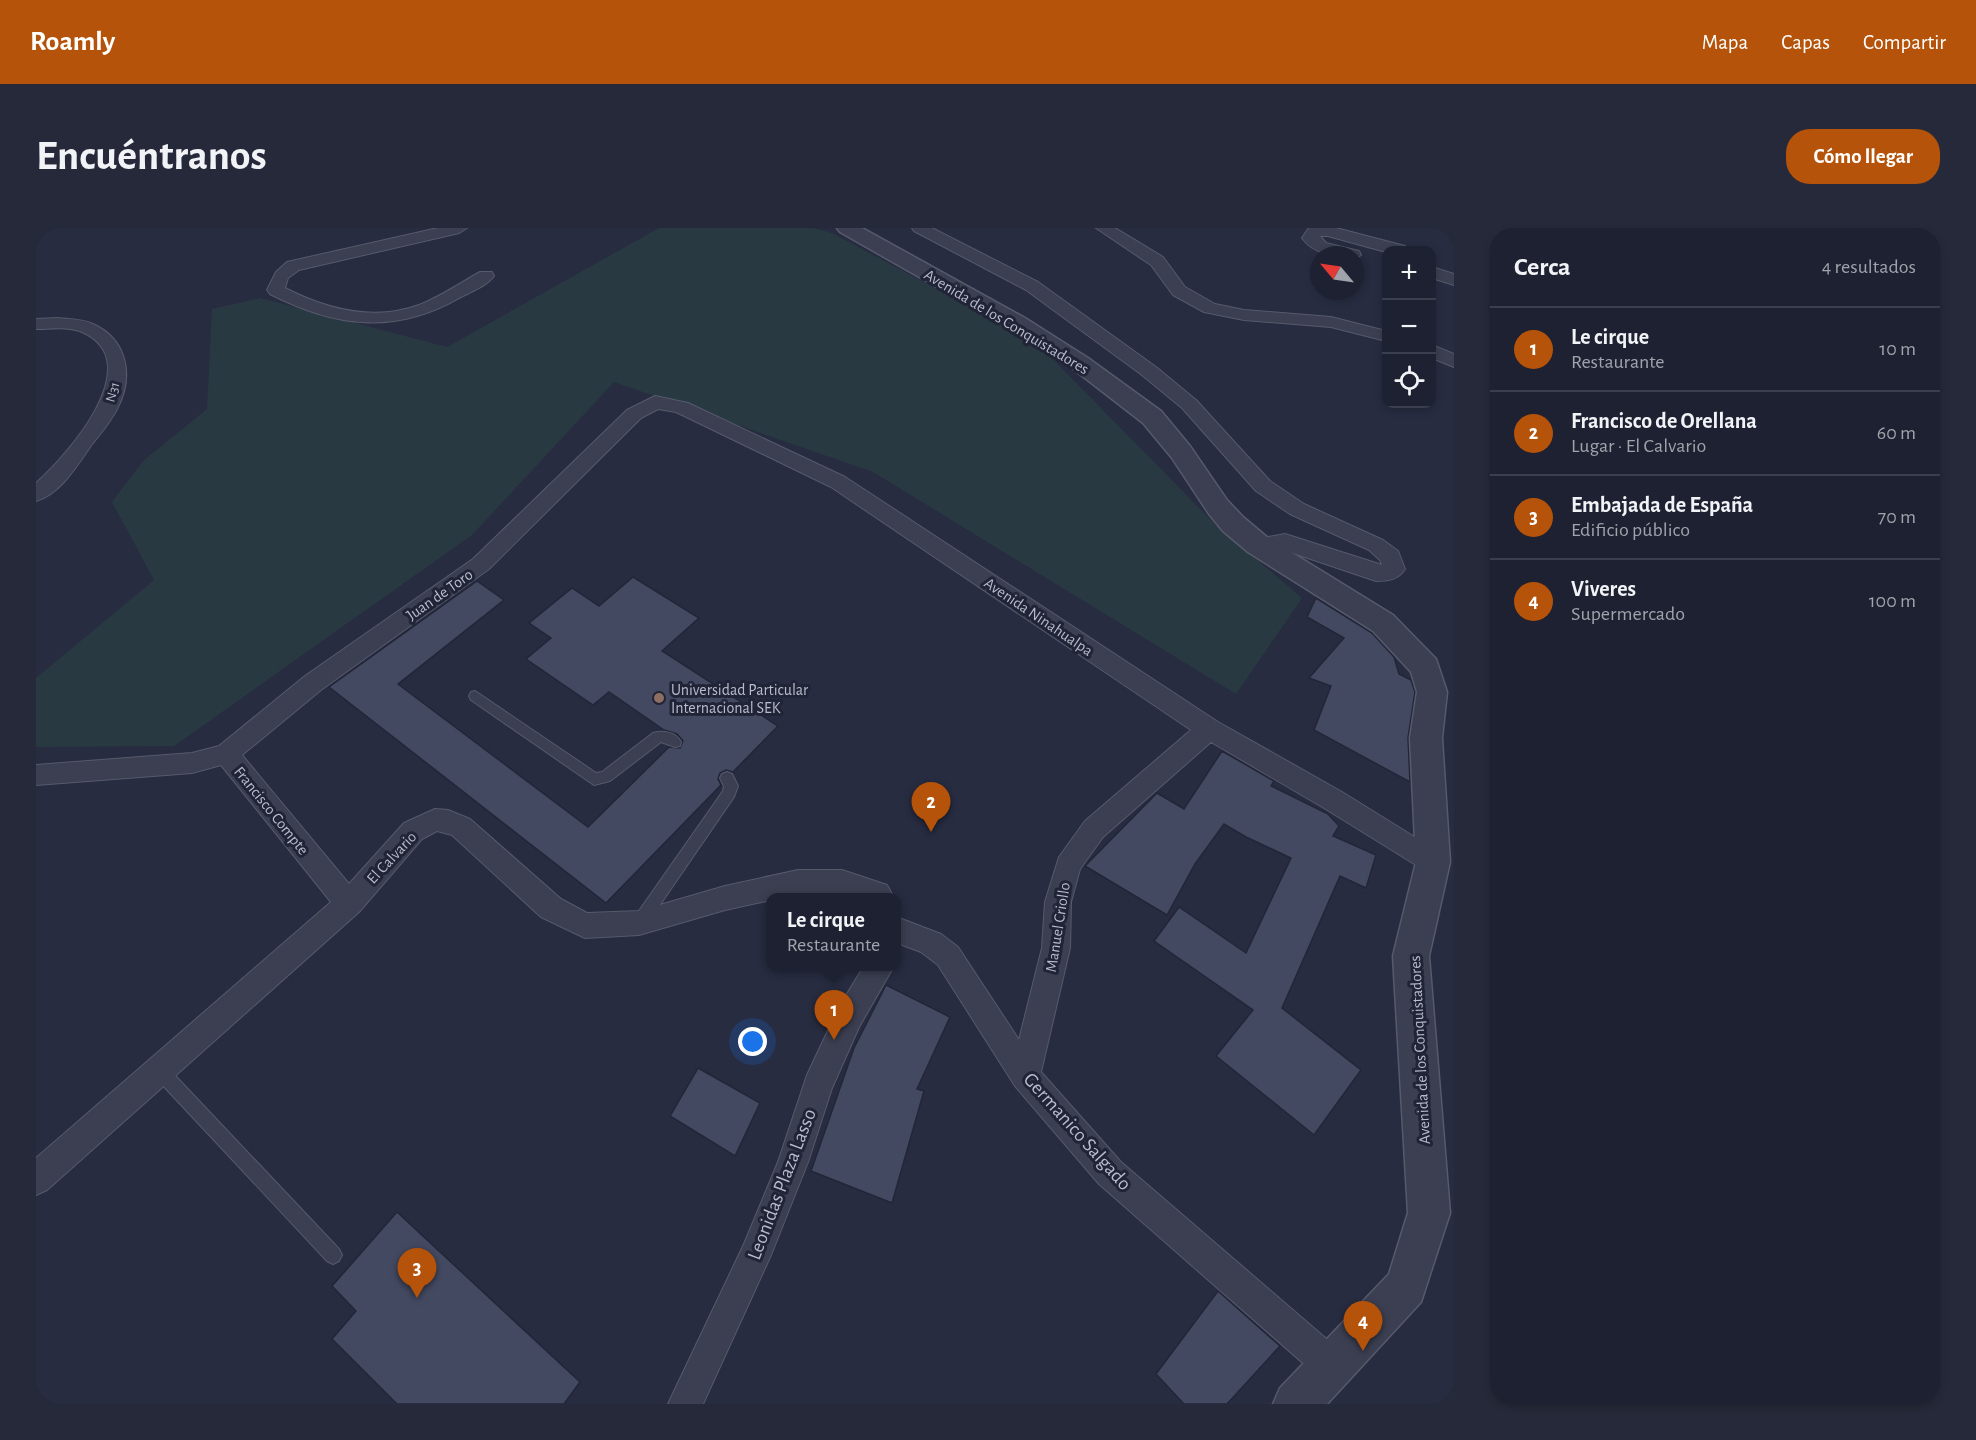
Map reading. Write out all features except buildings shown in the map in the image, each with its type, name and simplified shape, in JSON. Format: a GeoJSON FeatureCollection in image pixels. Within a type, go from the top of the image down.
{"type":"FeatureCollection","features":[{"type":"Feature","properties":{"kind":"street"},"geometry":{"type":"LineString","coordinates":[[459,228],[293,266],[283,272],[276,290],[297,301],[341,316],[388,319],[424,310],[486,276]]}},
{"type":"Feature","properties":{"kind":"street","name":"Avenida de los Conquistadores"},"geometry":{"type":"LineString","coordinates":[[847,228],[1017,323],[1080,363],[1152,417],[1181,452],[1218,507],[1258,545],[1383,623],[1425,667],[1432,692],[1426,738],[1433,862],[1412,956],[1429,1213],[1406,1287],[1296,1404]]}},
{"type":"Feature","properties":{"kind":"street"},"geometry":{"type":"LineString","coordinates":[[920,228],[1032,286],[1149,371],[1188,404],[1263,486],[1291,506],[1376,546],[1390,556],[1394,569],[1388,573],[1376,573],[1285,542],[1258,545]]}},
{"type":"Feature","properties":{"kind":"street"},"geometry":{"type":"LineString","coordinates":[[1104,228],[1157,261],[1179,291],[1210,308],[1244,315],[1331,322],[1382,335]]}},
{"type":"Feature","properties":{"kind":"street"},"geometry":{"type":"LineString","coordinates":[[1319,246],[1310,238],[1315,231],[1329,231],[1384,246]]}},
{"type":"Feature","properties":{"kind":"street"},"geometry":{"type":"LineString","coordinates":[[1364,257],[1382,260]]}},
{"type":"Feature","properties":{"kind":"street"},"geometry":{"type":"LineString","coordinates":[[1436,258],[1454,262]]}},
{"type":"Feature","properties":{"kind":"street"},"geometry":{"type":"LineString","coordinates":[[1436,274],[1454,280]]}},
{"type":"Feature","properties":{"kind":"street","name":"N31"},"geometry":{"type":"LineString","coordinates":[[36,324],[57,323],[86,327],[105,339],[114,352],[117,378],[108,408],[64,470],[36,494]]}},
{"type":"Feature","properties":{"kind":"street"},"geometry":{"type":"LineString","coordinates":[[1436,353],[1454,361]]}},
{"type":"Feature","properties":{"kind":"street","name":"Avenida Ninahualpa"},"geometry":{"type":"LineString","coordinates":[[634,414],[655,402],[681,407],[838,482],[1209,729],[1333,800],[1433,862]]}},
{"type":"Feature","properties":{"kind":"street","name":"Juan de Toro"},"geometry":{"type":"LineString","coordinates":[[226,754],[313,682],[481,564],[634,414]]}},
{"type":"Feature","properties":{"kind":"street","name":"Manuel Criollo"},"geometry":{"type":"LineString","coordinates":[[1025,1076],[1056,948],[1058,902],[1068,865],[1094,829],[1209,729]]}},
{"type":"Feature","properties":{"kind":"street","name":"Francisco Compte"},"geometry":{"type":"LineString","coordinates":[[36,776],[192,763],[226,754],[349,903]]}},
{"type":"Feature","properties":{"kind":"street","name":"El Calvario"},"geometry":{"type":"LineString","coordinates":[[36,1179],[349,903],[413,831],[435,820],[448,821],[461,827],[551,908],[585,926],[639,922],[725,898],[798,882],[842,882],[879,893]]}},
{"type":"Feature","properties":{"kind":"street","name":"Germanico Salgado"},"geometry":{"type":"LineString","coordinates":[[901,932],[932,943],[948,956],[1025,1076],[1110,1173],[1332,1366]]}},
{"type":"Feature","properties":{"kind":"street","name":"Leonidas Plaza Lasso"},"geometry":{"type":"LineString","coordinates":[[685,1404],[759,1245],[794,1162],[822,1076],[849,1017],[877,971]]}},
{"type":"Feature","properties":{"kind":"lane"},"geometry":{"type":"LineString","coordinates":[[475,696],[594,779],[605,777],[658,737],[663,736],[675,742]]}},
{"type":"Feature","properties":{"kind":"lane"},"geometry":{"type":"LineString","coordinates":[[639,922],[729,793],[731,786],[728,778]]}},
{"type":"Feature","properties":{"kind":"lane"},"geometry":{"type":"LineString","coordinates":[[160,1071],[333,1255]]}},
{"type":"Feature","properties":{"kind":"shaded area"},"geometry":{"type":"Polygon","coordinates":[[[659,228],[813,228],[832,233],[1036,342],[1216,525],[1302,598],[1236,694],[873,472],[614,382],[472,535],[174,746],[36,747],[36,678],[154,580],[112,502],[143,461],[207,409],[212,309],[260,298],[447,347],[659,228]]]}},
{"type":"Feature","properties":{"kind":"place","name":"Universidad Particular Internacional SEK"},"geometry":{"type":"Point","coordinates":[659,698]}},
{"type":"Feature","properties":{"kind":"place","name":"Francisco de Orellana"},"geometry":{"type":"Point","coordinates":[931,832]}},
{"type":"Feature","properties":{"kind":"place","name":"Le cirque"},"geometry":{"type":"Point","coordinates":[834,1040]}},
{"type":"Feature","properties":{"kind":"place","name":"Embajada de España"},"geometry":{"type":"Point","coordinates":[417,1298]}},
{"type":"Feature","properties":{"kind":"place","name":"Viveres"},"geometry":{"type":"Point","coordinates":[1363,1351]}}]}
